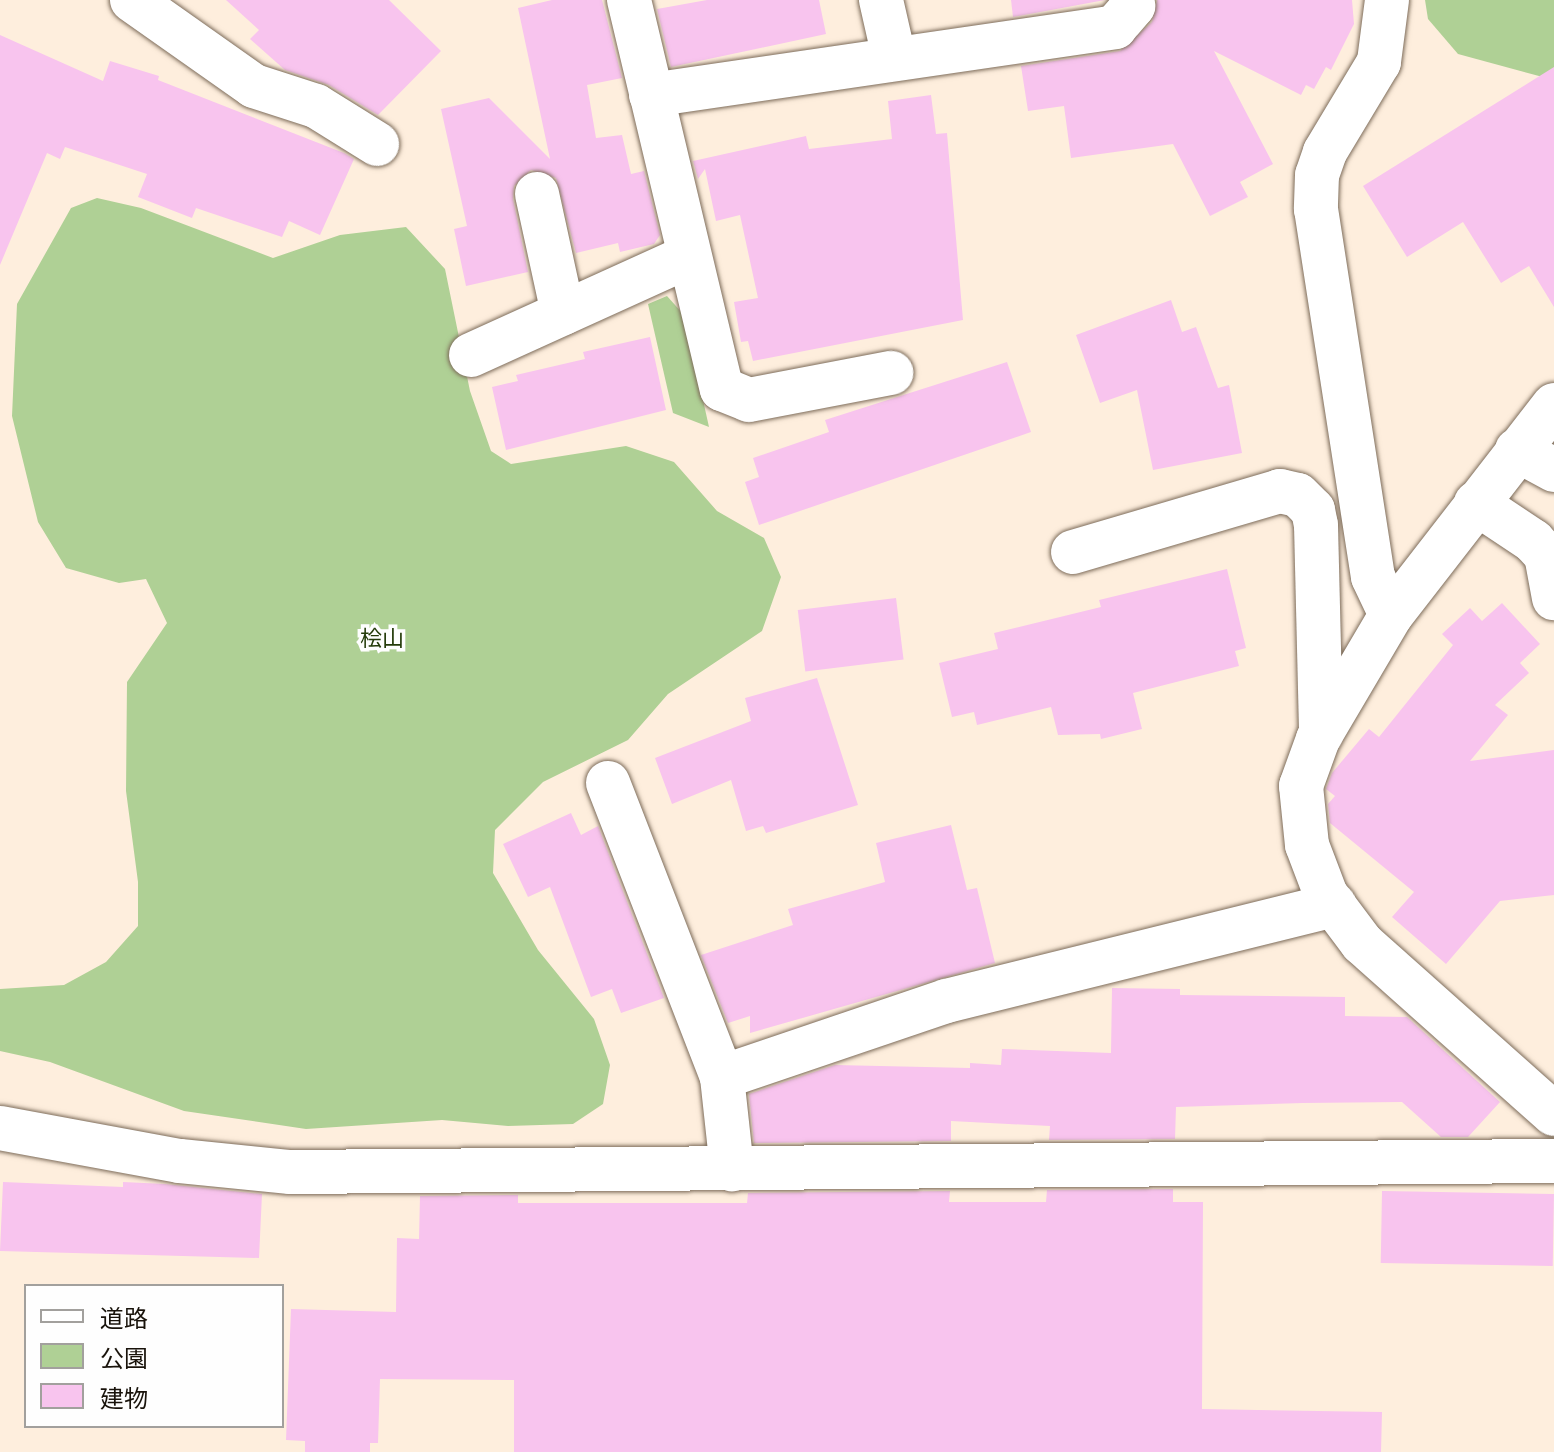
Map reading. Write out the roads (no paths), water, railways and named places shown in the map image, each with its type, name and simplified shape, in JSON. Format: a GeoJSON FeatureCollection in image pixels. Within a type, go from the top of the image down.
{"type":"FeatureCollection","features":[{"type":"Feature","properties":{"kind":"street"},"geometry":{"type":"LineString","coordinates":[[629,0],[717,378],[730,396],[749,400],[891,373]]}},
{"type":"Feature","properties":{"kind":"street"},"geometry":{"type":"LineString","coordinates":[[881,0],[894,57]]}},
{"type":"Feature","properties":{"kind":"street"},"geometry":{"type":"LineString","coordinates":[[651,95],[1115,27],[1133,6],[1131,0]]}},
{"type":"Feature","properties":{"kind":"street"},"geometry":{"type":"LineString","coordinates":[[1387,0],[1379,62],[1325,152],[1317,175],[1316,209],[1373,577],[1391,615]]}},
{"type":"Feature","properties":{"kind":"street"},"geometry":{"type":"LineString","coordinates":[[149,4],[254,86],[316,106],[377,144]]}},
{"type":"Feature","properties":{"kind":"street"},"geometry":{"type":"LineString","coordinates":[[537,194],[563,313]]}},
{"type":"Feature","properties":{"kind":"street"},"geometry":{"type":"LineString","coordinates":[[471,355],[689,256]]}},
{"type":"Feature","properties":{"kind":"street"},"geometry":{"type":"LineString","coordinates":[[1554,405],[1536,460],[1476,503],[1391,615],[1321,734],[1301,786],[1307,845],[1334,905],[1362,943],[1554,1114]]}},
{"type":"Feature","properties":{"kind":"street"},"geometry":{"type":"LineString","coordinates":[[1073,552],[1280,491],[1298,495],[1313,510],[1316,525],[1321,734]]}},
{"type":"Feature","properties":{"kind":"street"},"geometry":{"type":"LineString","coordinates":[[1476,503],[1533,541],[1546,555],[1554,598]]}},
{"type":"Feature","properties":{"kind":"street"},"geometry":{"type":"LineString","coordinates":[[608,783],[722,1077],[732,1169]]}},
{"type":"Feature","properties":{"kind":"street"},"geometry":{"type":"LineString","coordinates":[[722,1077],[946,1001],[1334,905]]}},
{"type":"Feature","properties":{"kind":"street"},"geometry":{"type":"LineString","coordinates":[[0,1128],[180,1161],[290,1172],[1554,1161]]}},
{"type":"Feature","properties":{"kind":"park label","name":"桧山"},"geometry":{"type":"Point","coordinates":[382,639]}}]}
